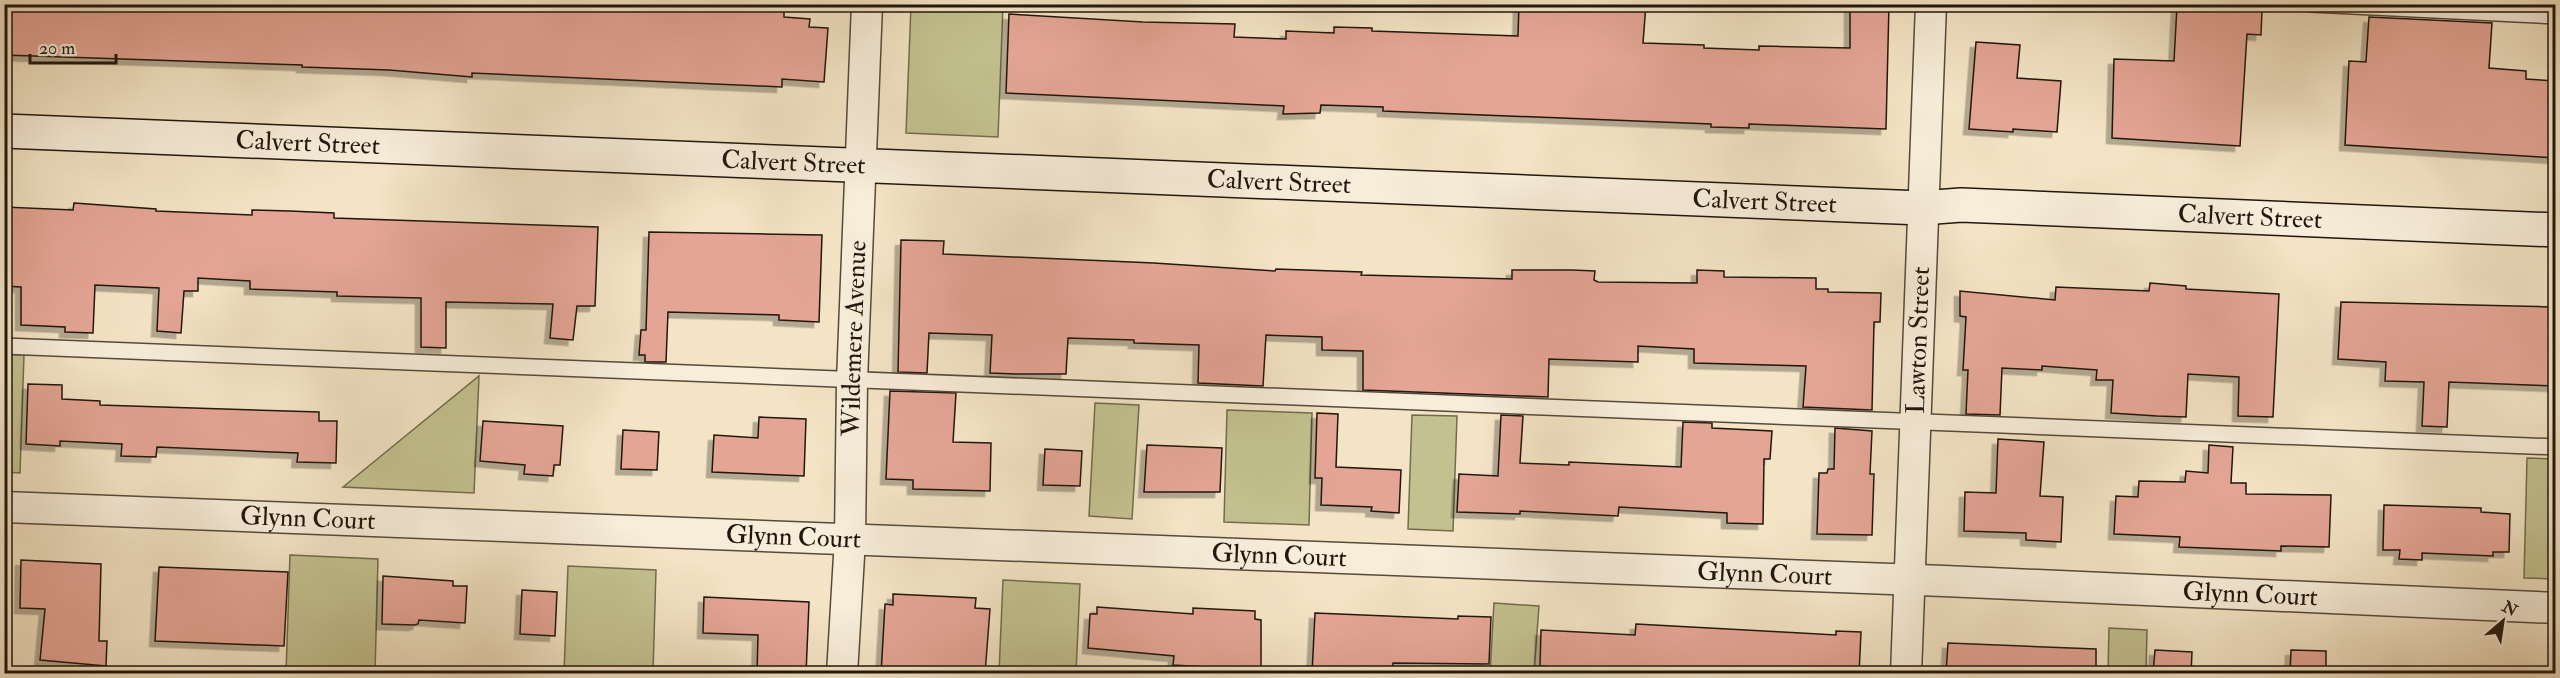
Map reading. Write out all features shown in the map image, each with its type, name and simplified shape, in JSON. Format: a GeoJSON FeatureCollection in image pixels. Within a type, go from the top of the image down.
{"type":"FeatureCollection","features":[{"type":"Feature","properties":{"kind":"street","name":"Wildemere Avenue"},"geometry":{"type":"LineString","coordinates":[[842,674],[850,539],[852,381],[867,4]]}},
{"type":"Feature","properties":{"kind":"street","name":"Lawton Street"},"geometry":{"type":"LineString","coordinates":[[1906,674],[1930,4]]}},
{"type":"Feature","properties":{"kind":"street","name":"Calvert Street"},"geometry":{"type":"LineString","coordinates":[[4,131],[1922,208],[1961,205],[2556,230]]}},
{"type":"Feature","properties":{"kind":"street","name":"Glynn Court"},"geometry":{"type":"LineString","coordinates":[[4,507],[2556,608]]}},
{"type":"Feature","properties":{"kind":"lane"},"geometry":{"type":"LineString","coordinates":[[2312,4],[2556,16]]}},
{"type":"Feature","properties":{"kind":"lane"},"geometry":{"type":"LineString","coordinates":[[4,346],[2556,447]]}},
{"type":"Feature","properties":{"kind":"shaded area"},"geometry":{"type":"Polygon","coordinates":[[[911,5],[1003,5],[998,137],[906,133],[911,5]]]}},
{"type":"Feature","properties":{"kind":"shaded area"},"geometry":{"type":"Polygon","coordinates":[[[5,354],[24,355],[20,473],[5,472],[5,354]]]}},
{"type":"Feature","properties":{"kind":"shaded area"},"geometry":{"type":"Polygon","coordinates":[[[479,376],[474,493],[343,487],[479,376]]]}},
{"type":"Feature","properties":{"kind":"shaded area"},"geometry":{"type":"Polygon","coordinates":[[[1095,403],[1139,405],[1132,519],[1089,516],[1095,403]]]}},
{"type":"Feature","properties":{"kind":"shaded area"},"geometry":{"type":"Polygon","coordinates":[[[1227,410],[1312,413],[1309,525],[1224,522],[1227,410]]]}},
{"type":"Feature","properties":{"kind":"shaded area"},"geometry":{"type":"Polygon","coordinates":[[[1412,415],[1457,416],[1453,531],[1408,529],[1412,415]]]}},
{"type":"Feature","properties":{"kind":"shaded area"},"geometry":{"type":"Polygon","coordinates":[[[2527,458],[2555,459],[2555,579],[2524,578],[2527,458]]]}},
{"type":"Feature","properties":{"kind":"shaded area"},"geometry":{"type":"Polygon","coordinates":[[[290,555],[378,559],[375,673],[286,673],[290,555]]]}},
{"type":"Feature","properties":{"kind":"shaded area"},"geometry":{"type":"Polygon","coordinates":[[[568,566],[656,570],[653,673],[564,673],[568,566]]]}},
{"type":"Feature","properties":{"kind":"shaded area"},"geometry":{"type":"Polygon","coordinates":[[[1003,580],[1080,584],[1076,673],[999,673],[1003,580]]]}},
{"type":"Feature","properties":{"kind":"shaded area"},"geometry":{"type":"Polygon","coordinates":[[[1494,603],[1539,606],[1534,673],[1490,673],[1494,603]]]}},
{"type":"Feature","properties":{"kind":"shaded area"},"geometry":{"type":"Polygon","coordinates":[[[2109,628],[2147,630],[2146,673],[2108,673],[2109,628]]]}},
{"type":"Feature","properties":{"kind":"building"},"geometry":{"type":"Polygon","coordinates":[[[4,4],[741,4],[784,8],[784,17],[810,19],[809,27],[828,28],[824,82],[782,79],[782,87],[472,73],[472,77],[389,70],[302,67],[302,65],[4,55],[4,4]]]}},
{"type":"Feature","properties":{"kind":"building"},"geometry":{"type":"Polygon","coordinates":[[[1519,4],[1646,4],[1643,43],[1759,50],[1759,46],[1850,48],[1850,4],[1889,4],[1886,129],[1749,124],[1749,128],[1711,127],[1711,124],[1383,111],[1383,107],[1321,105],[1320,113],[1283,114],[1284,106],[1006,93],[1009,14],[1143,22],[1235,24],[1234,37],[1286,39],[1286,31],[1334,33],[1334,27],[1372,28],[1372,31],[1518,36],[1519,4]]]}},
{"type":"Feature","properties":{"kind":"building"},"geometry":{"type":"Polygon","coordinates":[[[2177,6],[2262,10],[2261,35],[2247,34],[2240,146],[2112,138],[2114,59],[2174,61],[2177,6]]]}},
{"type":"Feature","properties":{"kind":"building"},"geometry":{"type":"Polygon","coordinates":[[[2369,17],[2492,23],[2489,68],[2526,71],[2526,79],[2556,81],[2556,158],[2345,145],[2349,61],[2366,62],[2369,17]]]}},
{"type":"Feature","properties":{"kind":"building"},"geometry":{"type":"Polygon","coordinates":[[[1976,42],[2020,45],[2017,78],[2061,81],[2057,132],[1969,129],[1976,42]]]}},
{"type":"Feature","properties":{"kind":"building"},"geometry":{"type":"Polygon","coordinates":[[[74,203],[156,209],[156,211],[252,215],[252,210],[290,211],[334,213],[334,218],[598,227],[595,306],[577,306],[573,340],[550,338],[553,304],[446,302],[446,348],[421,347],[421,298],[337,296],[337,292],[250,289],[250,281],[198,278],[198,291],[184,291],[181,333],[157,331],[159,288],[95,285],[93,333],[65,332],[65,327],[21,325],[21,287],[4,286],[4,207],[73,210],[74,203]]]}},
{"type":"Feature","properties":{"kind":"building"},"geometry":{"type":"Polygon","coordinates":[[[649,232],[822,235],[819,322],[779,320],[779,315],[668,312],[666,362],[645,362],[645,355],[639,355],[641,330],[646,330],[649,232]]]}},
{"type":"Feature","properties":{"kind":"building"},"geometry":{"type":"Polygon","coordinates":[[[901,240],[944,241],[943,254],[1154,263],[1275,271],[1276,269],[1362,272],[1361,275],[1512,279],[1512,270],[1572,270],[1595,271],[1594,280],[1598,282],[1697,283],[1697,270],[1724,271],[1724,277],[1816,278],[1816,289],[1828,289],[1828,292],[1881,293],[1880,322],[1874,322],[1872,410],[1803,407],[1806,366],[1694,363],[1694,349],[1638,346],[1638,362],[1549,359],[1548,397],[1363,390],[1363,351],[1322,350],[1322,337],[1266,335],[1263,386],[1198,383],[1199,345],[1134,343],[1134,340],[1068,338],[1066,374],[1016,374],[990,373],[992,335],[929,333],[927,373],[898,372],[901,240]]]}},
{"type":"Feature","properties":{"kind":"building"},"geometry":{"type":"Polygon","coordinates":[[[2150,283],[2186,286],[2186,289],[2279,294],[2273,417],[2238,416],[2239,377],[2188,374],[2186,417],[2157,416],[2111,413],[2113,380],[2096,380],[2097,370],[2042,366],[2042,370],[2002,368],[2000,415],[1966,414],[1968,370],[1963,370],[1966,317],[1960,316],[1960,291],[2055,300],[2056,287],[2149,291],[2150,283]]]}},
{"type":"Feature","properties":{"kind":"building"},"geometry":{"type":"Polygon","coordinates":[[[2341,302],[2556,307],[2556,386],[2449,382],[2447,427],[2422,426],[2424,382],[2385,381],[2386,362],[2338,359],[2341,302]]]}},
{"type":"Feature","properties":{"kind":"building"},"geometry":{"type":"Polygon","coordinates":[[[28,384],[62,385],[62,399],[100,401],[100,405],[319,412],[319,421],[337,421],[336,463],[297,462],[298,453],[157,447],[156,457],[121,456],[122,444],[60,441],[60,446],[26,444],[28,384]]]}},
{"type":"Feature","properties":{"kind":"building"},"geometry":{"type":"Polygon","coordinates":[[[890,391],[956,393],[953,442],[991,443],[990,491],[913,489],[913,480],[886,479],[890,391]]]}},
{"type":"Feature","properties":{"kind":"building"},"geometry":{"type":"Polygon","coordinates":[[[1317,413],[1338,414],[1336,467],[1401,470],[1399,513],[1371,511],[1372,507],[1321,505],[1322,478],[1315,478],[1317,413]]]}},
{"type":"Feature","properties":{"kind":"building"},"geometry":{"type":"Polygon","coordinates":[[[1501,415],[1523,416],[1520,463],[1569,465],[1569,462],[1681,467],[1683,422],[1712,423],[1712,428],[1772,431],[1770,459],[1764,459],[1763,524],[1727,523],[1727,513],[1619,507],[1618,516],[1520,511],[1520,514],[1457,512],[1459,474],[1498,476],[1501,415]]]}},
{"type":"Feature","properties":{"kind":"building"},"geometry":{"type":"Polygon","coordinates":[[[759,417],[806,419],[804,476],[712,472],[714,435],[758,438],[759,417]]]}},
{"type":"Feature","properties":{"kind":"building"},"geometry":{"type":"Polygon","coordinates":[[[483,421],[563,426],[560,465],[554,465],[553,476],[524,474],[525,465],[480,461],[483,421]]]}},
{"type":"Feature","properties":{"kind":"building"},"geometry":{"type":"Polygon","coordinates":[[[1835,428],[1872,431],[1870,474],[1874,474],[1872,535],[1817,534],[1819,473],[1827,473],[1828,469],[1834,469],[1835,428]]]}},
{"type":"Feature","properties":{"kind":"building"},"geometry":{"type":"Polygon","coordinates":[[[623,430],[659,432],[657,470],[621,469],[623,430]]]}},
{"type":"Feature","properties":{"kind":"building"},"geometry":{"type":"Polygon","coordinates":[[[1998,439],[2044,442],[2040,496],[2063,497],[2061,542],[2026,540],[2026,533],[1964,531],[1965,492],[1996,493],[1998,439]]]}},
{"type":"Feature","properties":{"kind":"building"},"geometry":{"type":"Polygon","coordinates":[[[1147,445],[1222,448],[1220,492],[1144,492],[1147,445]]]}},
{"type":"Feature","properties":{"kind":"building"},"geometry":{"type":"Polygon","coordinates":[[[2209,445],[2233,447],[2231,483],[2246,483],[2246,494],[2331,495],[2329,547],[2281,546],[2281,551],[2179,547],[2180,537],[2114,534],[2116,496],[2138,497],[2139,481],[2185,482],[2186,471],[2208,473],[2209,445]]]}},
{"type":"Feature","properties":{"kind":"building"},"geometry":{"type":"Polygon","coordinates":[[[1045,449],[1082,451],[1080,486],[1043,485],[1045,449]]]}},
{"type":"Feature","properties":{"kind":"building"},"geometry":{"type":"Polygon","coordinates":[[[2384,505],[2481,508],[2481,512],[2510,514],[2509,552],[2493,552],[2493,556],[2422,553],[2422,560],[2399,559],[2400,550],[2383,550],[2384,505]]]}},
{"type":"Feature","properties":{"kind":"building"},"geometry":{"type":"Polygon","coordinates":[[[21,560],[101,564],[99,641],[107,641],[106,666],[40,660],[45,609],[20,608],[21,560]]]}},
{"type":"Feature","properties":{"kind":"building"},"geometry":{"type":"Polygon","coordinates":[[[159,567],[288,572],[284,646],[155,641],[159,567]]]}},
{"type":"Feature","properties":{"kind":"building"},"geometry":{"type":"Polygon","coordinates":[[[383,576],[453,581],[453,586],[467,586],[465,623],[419,620],[418,624],[414,625],[382,624],[383,576]]]}},
{"type":"Feature","properties":{"kind":"building"},"geometry":{"type":"Polygon","coordinates":[[[522,590],[557,592],[555,636],[520,634],[522,590]]]}},
{"type":"Feature","properties":{"kind":"building"},"geometry":{"type":"Polygon","coordinates":[[[893,594],[976,598],[975,608],[990,609],[985,674],[881,674],[885,604],[893,605],[893,594]]]}},
{"type":"Feature","properties":{"kind":"building"},"geometry":{"type":"Polygon","coordinates":[[[704,597],[809,602],[806,674],[757,674],[758,635],[703,633],[704,597]]]}},
{"type":"Feature","properties":{"kind":"building"},"geometry":{"type":"Polygon","coordinates":[[[1097,607],[1193,614],[1193,608],[1255,611],[1255,619],[1261,620],[1261,674],[1224,674],[1224,668],[1173,665],[1174,656],[1088,648],[1090,614],[1097,614],[1097,607]]]}},
{"type":"Feature","properties":{"kind":"building"},"geometry":{"type":"Polygon","coordinates":[[[1315,613],[1458,619],[1458,616],[1491,617],[1489,664],[1393,663],[1392,674],[1312,674],[1315,613]]]}},
{"type":"Feature","properties":{"kind":"building"},"geometry":{"type":"Polygon","coordinates":[[[1636,624],[1836,635],[1836,631],[1861,632],[1859,674],[1718,674],[1671,671],[1671,674],[1644,674],[1540,666],[1541,630],[1635,635],[1636,624]]]}},
{"type":"Feature","properties":{"kind":"building"},"geometry":{"type":"Polygon","coordinates":[[[1948,643],[2096,649],[2096,674],[1946,674],[1948,643]]]}},
{"type":"Feature","properties":{"kind":"building"},"geometry":{"type":"Polygon","coordinates":[[[2155,650],[2192,652],[2191,674],[2153,674],[2155,650]]]}},
{"type":"Feature","properties":{"kind":"building"},"geometry":{"type":"Polygon","coordinates":[[[2291,650],[2326,651],[2326,674],[2290,674],[2291,650]]]}}]}
